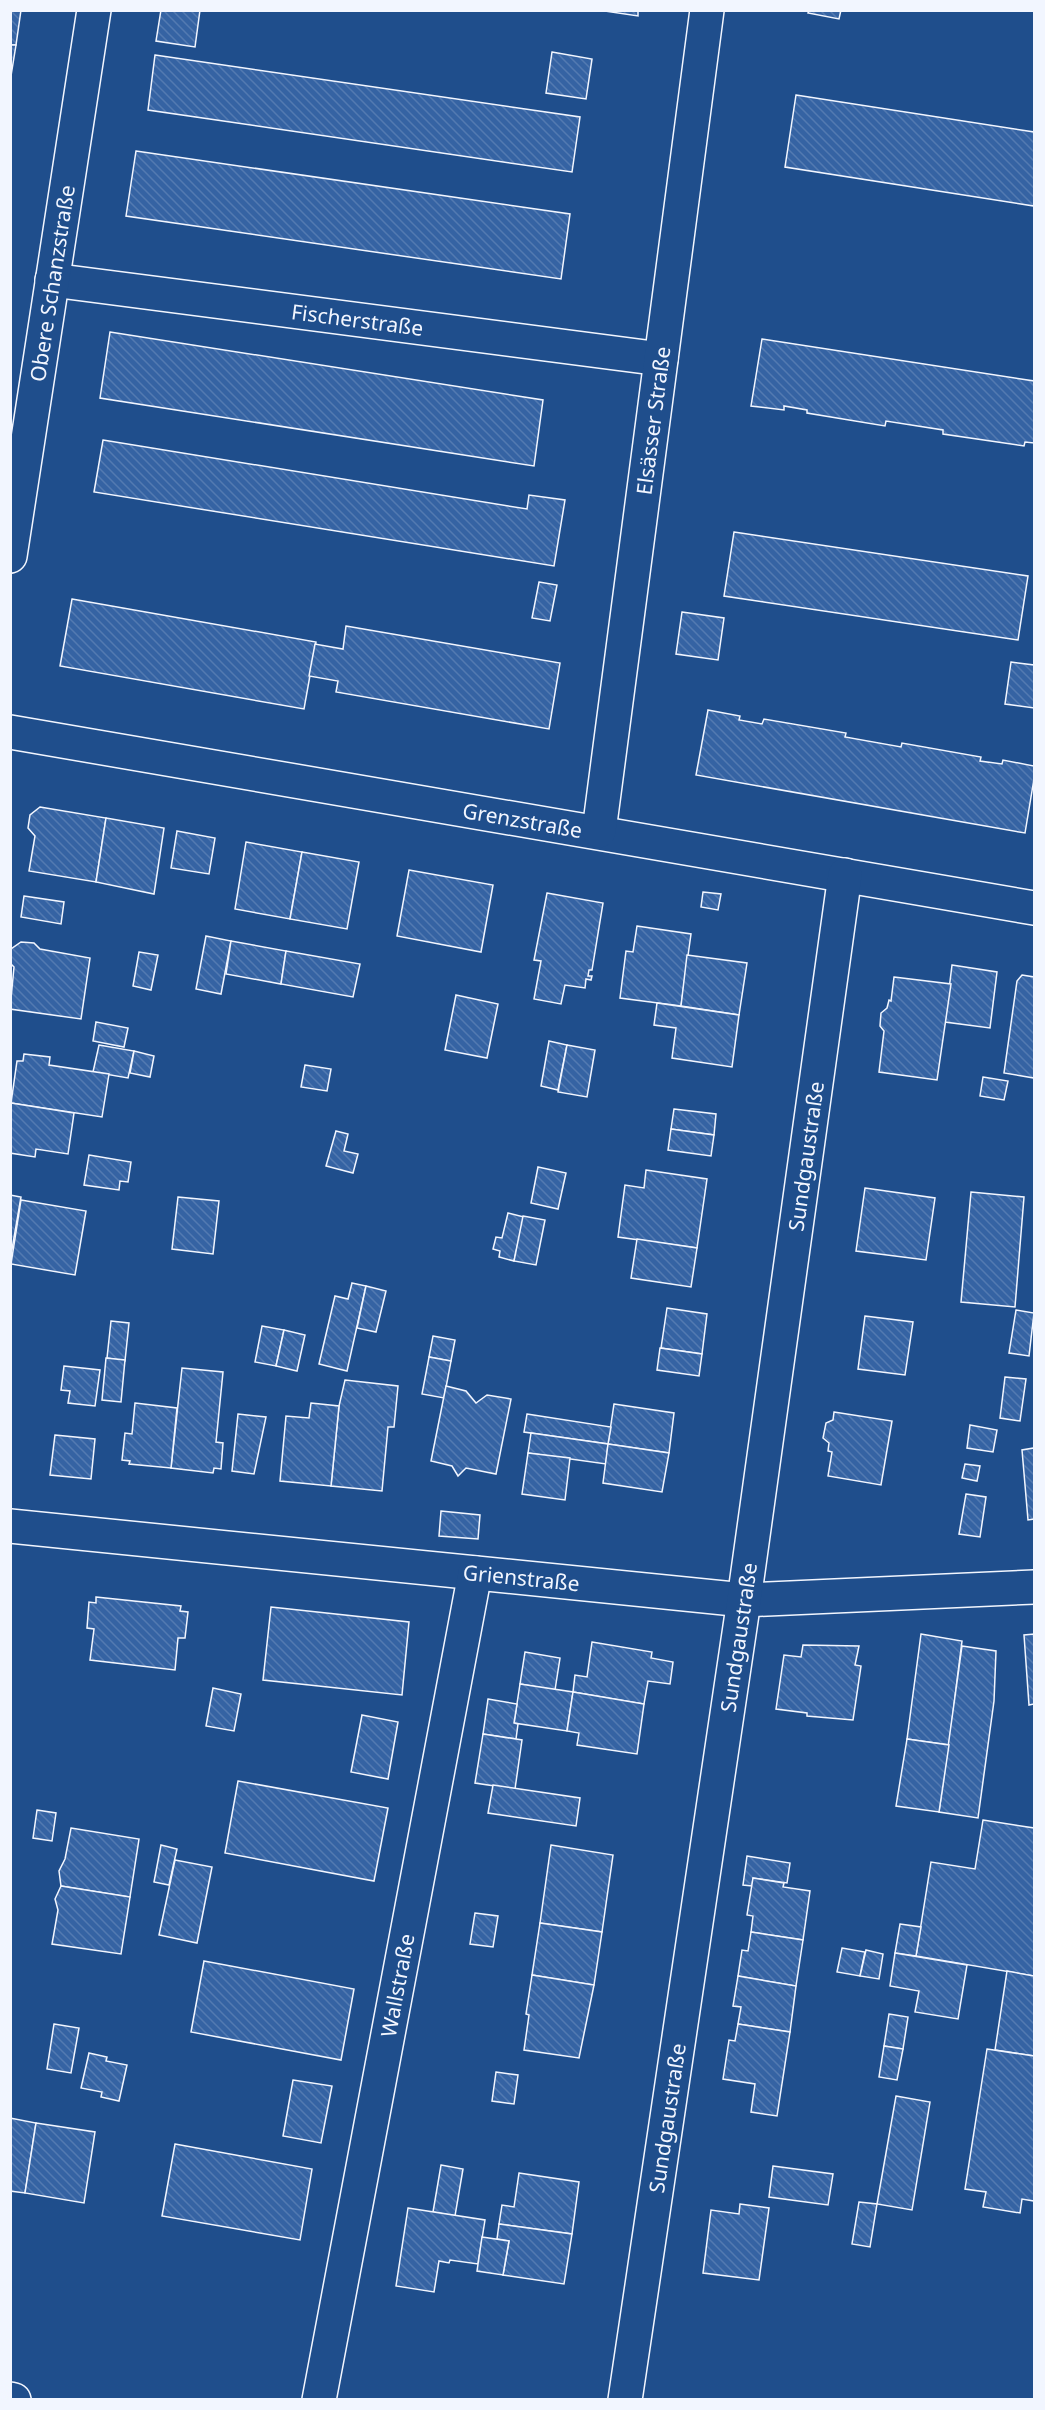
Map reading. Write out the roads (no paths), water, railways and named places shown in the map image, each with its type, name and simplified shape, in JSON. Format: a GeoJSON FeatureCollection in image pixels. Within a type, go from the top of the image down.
{"type":"FeatureCollection","features":[{"type":"Feature","properties":{"kind":"street","name":"Obere Schanzstraße"},"geometry":{"type":"LineString","coordinates":[[10,556],[94,10]]}},
{"type":"Feature","properties":{"kind":"street","name":"Elsässer Straße"},"geometry":{"type":"LineString","coordinates":[[599,831],[707,10]]}},
{"type":"Feature","properties":{"kind":"street","name":"Fischerstraße"},"geometry":{"type":"LineString","coordinates":[[52,280],[661,359]]}},
{"type":"Feature","properties":{"kind":"street","name":"Grenzstraße"},"geometry":{"type":"LineString","coordinates":[[10,732],[599,831],[1035,908]]}},
{"type":"Feature","properties":{"kind":"street","name":"Sundgaustraße"},"geometry":{"type":"LineString","coordinates":[[625,2400],[744,1600],[845,875]]}},
{"type":"Feature","properties":{"kind":"street","name":"Grienstraße"},"geometry":{"type":"LineString","coordinates":[[10,1526],[744,1600],[1035,1587]]}},
{"type":"Feature","properties":{"kind":"street","name":"Wallstraße"},"geometry":{"type":"LineString","coordinates":[[319,2400],[475,1573]]}}]}
